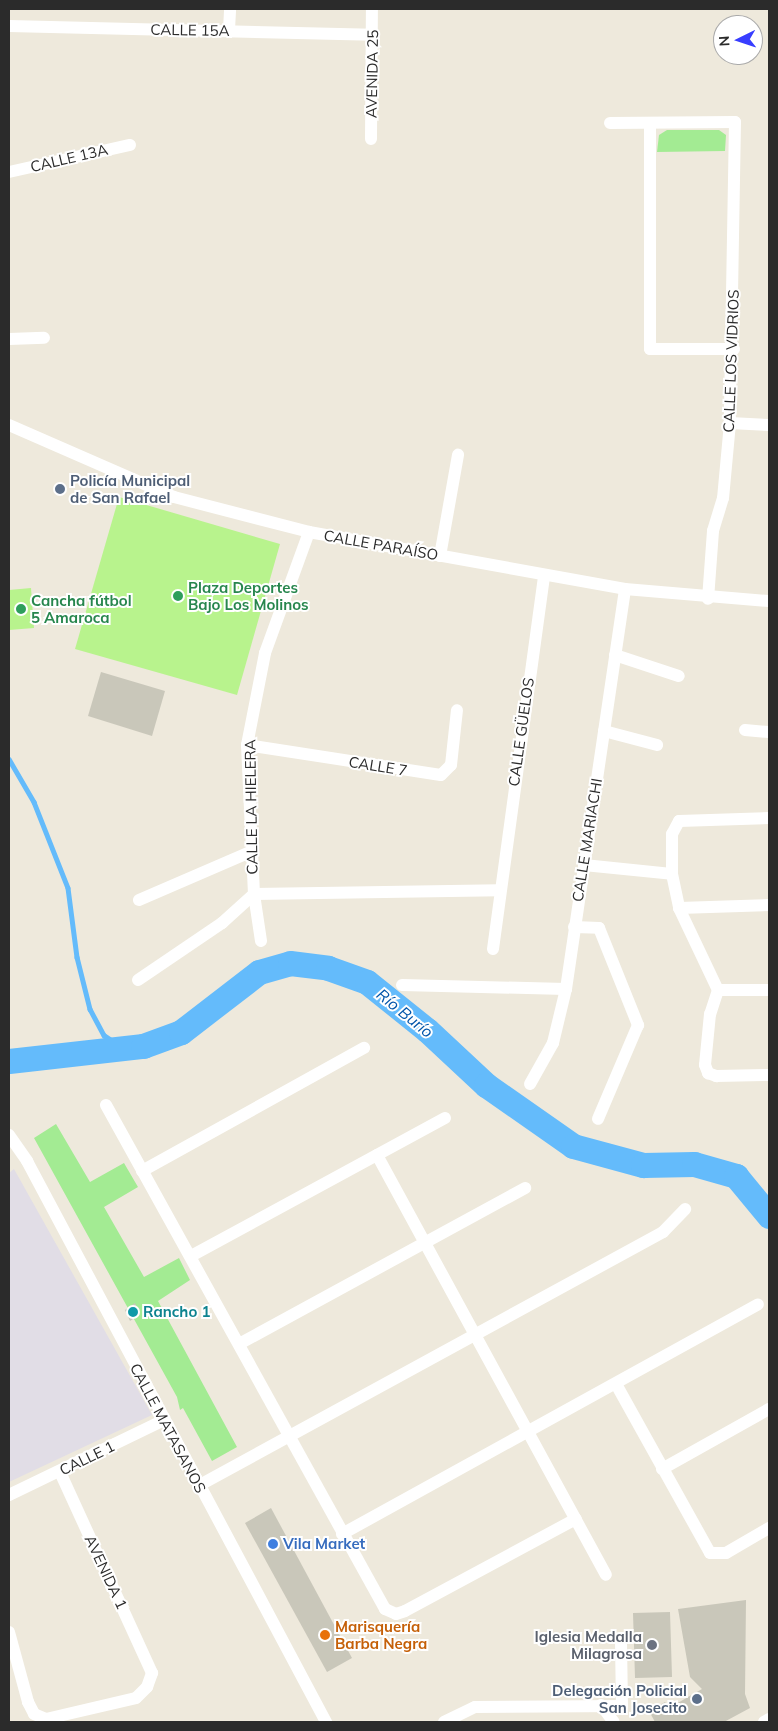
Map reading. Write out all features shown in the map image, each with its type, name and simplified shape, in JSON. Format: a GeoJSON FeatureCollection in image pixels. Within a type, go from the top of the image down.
{"type":"FeatureCollection","features":[{"type":"Feature","properties":{"kind":"street"},"geometry":{"type":"LineString","coordinates":[[230,9],[230,30]]}},
{"type":"Feature","properties":{"kind":"street","name":"AVENIDA 25"},"geometry":{"type":"LineString","coordinates":[[371,139],[372,9]]}},
{"type":"Feature","properties":{"kind":"street","name":"CALLE 15A"},"geometry":{"type":"LineString","coordinates":[[9,26],[372,34]]}},
{"type":"Feature","properties":{"kind":"street","name":"CALLE LOS VIDRIOS"},"geometry":{"type":"LineString","coordinates":[[650,123],[735,122],[734,350],[730,423],[723,498],[713,531],[708,599]]}},
{"type":"Feature","properties":{"kind":"street"},"geometry":{"type":"LineString","coordinates":[[610,124],[650,123],[650,349],[734,350]]}},
{"type":"Feature","properties":{"kind":"street","name":"CALLE 13A"},"geometry":{"type":"LineString","coordinates":[[9,172],[130,145]]}},
{"type":"Feature","properties":{"kind":"street"},"geometry":{"type":"LineString","coordinates":[[9,340],[44,338]]}},
{"type":"Feature","properties":{"kind":"street"},"geometry":{"type":"LineString","coordinates":[[730,423],[769,425]]}},
{"type":"Feature","properties":{"kind":"street","name":"CALLE PARAÍSO"},"geometry":{"type":"LineString","coordinates":[[9,425],[174,497],[309,532],[625,589],[708,599],[769,601]]}},
{"type":"Feature","properties":{"kind":"street"},"geometry":{"type":"LineString","coordinates":[[440,556],[458,455]]}},
{"type":"Feature","properties":{"kind":"street","name":"CALLE LA HIELERA"},"geometry":{"type":"LineString","coordinates":[[261,941],[254,894],[248,745],[265,653],[309,532]]}},
{"type":"Feature","properties":{"kind":"street","name":"CALLE GÜELOS"},"geometry":{"type":"LineString","coordinates":[[493,949],[499,890],[544,575]]}},
{"type":"Feature","properties":{"kind":"street","name":"CALLE MARIACHI"},"geometry":{"type":"LineString","coordinates":[[530,1084],[553,1043],[566,989],[625,589]]}},
{"type":"Feature","properties":{"kind":"street"},"geometry":{"type":"LineString","coordinates":[[615,655],[679,676]]}},
{"type":"Feature","properties":{"kind":"street","name":"CALLE 7"},"geometry":{"type":"LineString","coordinates":[[248,745],[441,775],[451,765],[457,710]]}},
{"type":"Feature","properties":{"kind":"street"},"geometry":{"type":"LineString","coordinates":[[744,730],[769,732]]}},
{"type":"Feature","properties":{"kind":"street"},"geometry":{"type":"LineString","coordinates":[[604,731],[657,745]]}},
{"type":"Feature","properties":{"kind":"street"},"geometry":{"type":"LineString","coordinates":[[769,818],[679,821],[672,834],[672,874],[679,908],[718,990],[709,1023],[705,1065],[708,1073],[769,1075]]}},
{"type":"Feature","properties":{"kind":"street"},"geometry":{"type":"LineString","coordinates":[[139,900],[252,851]]}},
{"type":"Feature","properties":{"kind":"street"},"geometry":{"type":"LineString","coordinates":[[584,865],[672,874]]}},
{"type":"Feature","properties":{"kind":"street"},"geometry":{"type":"LineString","coordinates":[[138,980],[222,923],[254,894],[499,890]]}},
{"type":"Feature","properties":{"kind":"street"},"geometry":{"type":"LineString","coordinates":[[679,908],[769,904]]}},
{"type":"Feature","properties":{"kind":"street"},"geometry":{"type":"LineString","coordinates":[[574,927],[599,928],[638,1024],[598,1119]]}},
{"type":"Feature","properties":{"kind":"street"},"geometry":{"type":"LineString","coordinates":[[402,985],[464,990],[566,989]]}},
{"type":"Feature","properties":{"kind":"street"},"geometry":{"type":"LineString","coordinates":[[718,990],[769,990]]}},
{"type":"Feature","properties":{"kind":"street"},"geometry":{"type":"LineString","coordinates":[[142,1171],[364,1048]]}},
{"type":"Feature","properties":{"kind":"street"},"geometry":{"type":"LineString","coordinates":[[106,1105],[191,1256],[380,1604],[396,1614],[576,1519]]}},
{"type":"Feature","properties":{"kind":"street"},"geometry":{"type":"LineString","coordinates":[[191,1256],[445,1118]]}},
{"type":"Feature","properties":{"kind":"street","name":"CALLE MATASANOS"},"geometry":{"type":"LineString","coordinates":[[9,1135],[27,1161],[198,1486],[326,1722]]}},
{"type":"Feature","properties":{"kind":"street"},"geometry":{"type":"LineString","coordinates":[[377,1155],[606,1575]]}},
{"type":"Feature","properties":{"kind":"street"},"geometry":{"type":"LineString","coordinates":[[239,1344],[525,1188]]}},
{"type":"Feature","properties":{"kind":"street"},"geometry":{"type":"LineString","coordinates":[[198,1486],[663,1232],[686,1209]]}},
{"type":"Feature","properties":{"kind":"street"},"geometry":{"type":"LineString","coordinates":[[342,1534],[758,1304]]}},
{"type":"Feature","properties":{"kind":"street"},"geometry":{"type":"LineString","coordinates":[[616,1384],[710,1553],[726,1553],[769,1528]]}},
{"type":"Feature","properties":{"kind":"street"},"geometry":{"type":"LineString","coordinates":[[662,1469],[769,1409]]}},
{"type":"Feature","properties":{"kind":"street","name":"CALLE 1"},"geometry":{"type":"LineString","coordinates":[[9,1495],[60,1472],[164,1420]]}},
{"type":"Feature","properties":{"kind":"street","name":"AVENIDA 1"},"geometry":{"type":"LineString","coordinates":[[9,1632],[34,1714],[46,1719],[136,1698],[147,1687],[152,1673],[60,1472]]}},
{"type":"Feature","properties":{"kind":"street"},"geometry":{"type":"LineString","coordinates":[[444,1722],[475,1707],[622,1706],[621,1642]]}},
{"type":"Feature","properties":{"kind":"street"},"geometry":{"type":"LineString","coordinates":[[601,1705],[614,1722]]}},
{"type":"Feature","properties":{"kind":"street"},"geometry":{"type":"LineString","coordinates":[[764,1722],[769,1719]]}},
{"type":"Feature","properties":{"kind":"shaded area"},"geometry":{"type":"Polygon","coordinates":[[[14,1169],[152,1415],[9,1482],[9,1173],[14,1169]]]}},
{"type":"Feature","properties":{"kind":"green space"},"geometry":{"type":"Polygon","coordinates":[[[667,130],[719,130],[726,135],[725,151],[657,152],[659,135],[667,130]]]}},
{"type":"Feature","properties":{"kind":"green space","name":"Plaza Deportes Bajo Los Molinos"},"geometry":{"type":"Polygon","coordinates":[[[119,497],[280,544],[237,695],[75,649],[119,497]]]}},
{"type":"Feature","properties":{"kind":"green space","name":"Cancha fútbol 5 Amaroca"},"geometry":{"type":"Polygon","coordinates":[[[31,588],[34,628],[9,630],[9,590],[31,588]]]}},
{"type":"Feature","properties":{"kind":"green space"},"geometry":{"type":"Polygon","coordinates":[[[56,1124],[90,1182],[124,1163],[138,1187],[104,1207],[144,1277],[179,1258],[190,1280],[158,1301],[237,1447],[212,1461],[183,1408],[180,1410],[177,1397],[34,1138],[56,1124]]]}},
{"type":"Feature","properties":{"kind":"building"},"geometry":{"type":"Polygon","coordinates":[[[101,672],[165,691],[152,736],[88,716],[101,672]]]}},
{"type":"Feature","properties":{"kind":"building","name":"Rancho 1"},"geometry":{"type":"Polygon","coordinates":[[[135,1303],[140,1314],[130,1321],[125,1310],[135,1303]]]}},
{"type":"Feature","properties":{"kind":"building"},"geometry":{"type":"Polygon","coordinates":[[[271,1508],[352,1658],[327,1672],[245,1523],[271,1508]]]}},
{"type":"Feature","properties":{"kind":"building"},"geometry":{"type":"Polygon","coordinates":[[[746,1600],[745,1694],[750,1708],[724,1722],[655,1722],[649,1711],[665,1702],[669,1708],[702,1689],[690,1677],[678,1609],[746,1600]]]}},
{"type":"Feature","properties":{"kind":"building","name":"Iglesia Medalla Milagrosa"},"geometry":{"type":"Polygon","coordinates":[[[670,1612],[672,1677],[635,1678],[633,1613],[670,1612]]]}},
{"type":"Feature","properties":{"kind":"waterway"},"geometry":{"type":"LineString","coordinates":[[9,759],[34,802],[68,888],[77,957],[90,1009],[104,1035],[122,1047]]}},
{"type":"Feature","properties":{"kind":"waterway","name":"Río Burío"},"geometry":{"type":"LineString","coordinates":[[9,1061],[143,1046],[181,1032],[259,972],[290,963],[328,968],[367,982],[427,1030],[486,1085],[573,1146],[643,1165],[694,1164],[736,1176],[769,1216]]}},
{"type":"Feature","properties":{"kind":"place","name":"Policía Municipal de San Rafael"},"geometry":{"type":"Point","coordinates":[60,489]}},
{"type":"Feature","properties":{"kind":"place","name":"Plaza Deportes Bajo Los Molinos"},"geometry":{"type":"Point","coordinates":[178,596]}},
{"type":"Feature","properties":{"kind":"place","name":"Cancha fútbol 5 Amaroca"},"geometry":{"type":"Point","coordinates":[21,609]}},
{"type":"Feature","properties":{"kind":"place","name":"Rancho 1"},"geometry":{"type":"Point","coordinates":[133,1312]}},
{"type":"Feature","properties":{"kind":"place","name":"Vila Market"},"geometry":{"type":"Point","coordinates":[273,1544]}},
{"type":"Feature","properties":{"kind":"place","name":"Marisquería Barba Negra"},"geometry":{"type":"Point","coordinates":[325,1635]}},
{"type":"Feature","properties":{"kind":"place","name":"Iglesia Medalla Milagrosa"},"geometry":{"type":"Point","coordinates":[652,1645]}},
{"type":"Feature","properties":{"kind":"place","name":"Delegación Policial San Josecito"},"geometry":{"type":"Point","coordinates":[697,1699]}}]}
